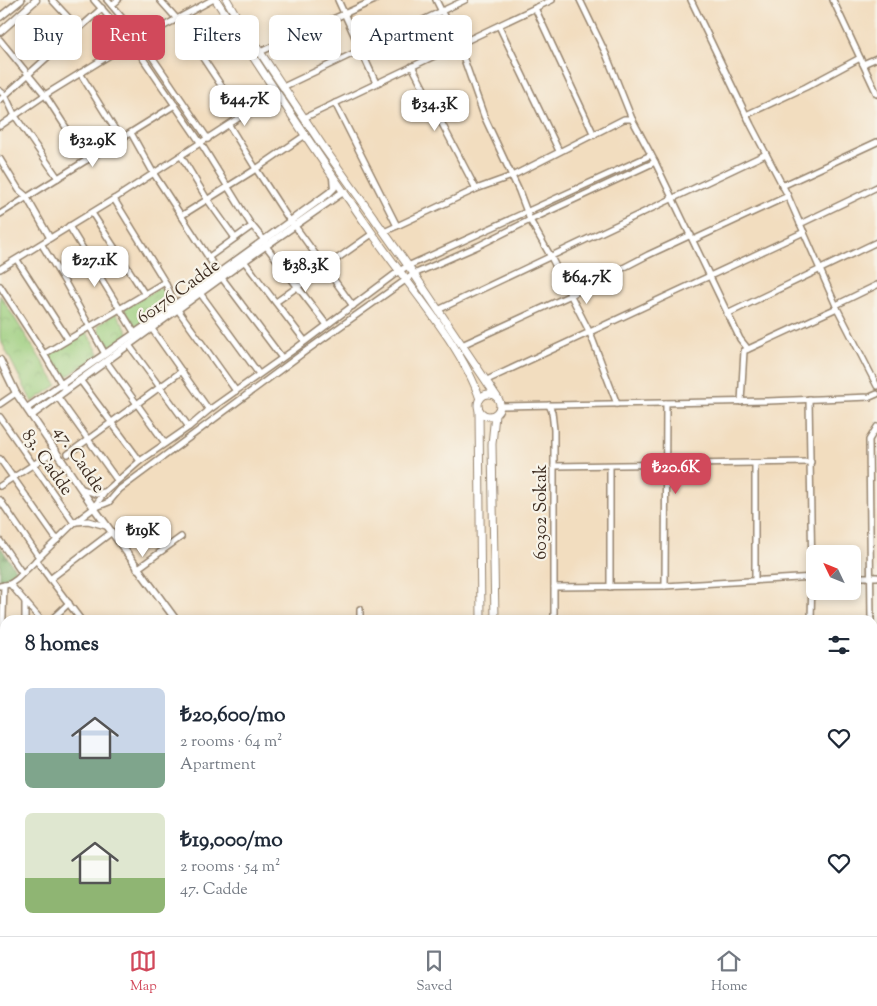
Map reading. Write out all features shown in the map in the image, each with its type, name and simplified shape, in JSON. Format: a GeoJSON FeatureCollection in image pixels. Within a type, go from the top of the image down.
{"type":"FeatureCollection","features":[{"type":"Feature","properties":{"kind":"main road"},"geometry":{"type":"LineString","coordinates":[[216,0],[304,136],[442,330],[470,373],[480,399]]}},
{"type":"Feature","properties":{"kind":"main road"},"geometry":{"type":"LineString","coordinates":[[227,0],[304,118],[497,396],[501,406],[495,415],[492,444],[495,615]]}},
{"type":"Feature","properties":{"kind":"main road"},"geometry":{"type":"LineString","coordinates":[[481,615],[481,443],[478,402],[486,394],[497,396]]}},
{"type":"Feature","properties":{"kind":"main road"},"geometry":{"type":"LineString","coordinates":[[479,410],[484,416],[495,415]]}},
{"type":"Feature","properties":{"kind":"street"},"geometry":{"type":"LineString","coordinates":[[0,17],[21,0]]}},
{"type":"Feature","properties":{"kind":"street"},"geometry":{"type":"LineString","coordinates":[[0,32],[36,0]]}},
{"type":"Feature","properties":{"kind":"street"},"geometry":{"type":"LineString","coordinates":[[52,0],[66,15]]}},
{"type":"Feature","properties":{"kind":"street"},"geometry":{"type":"LineString","coordinates":[[94,0],[108,15]]}},
{"type":"Feature","properties":{"kind":"street"},"geometry":{"type":"LineString","coordinates":[[107,0],[120,15]]}},
{"type":"Feature","properties":{"kind":"street"},"geometry":{"type":"LineString","coordinates":[[112,5],[118,0]]}},
{"type":"Feature","properties":{"kind":"street"},"geometry":{"type":"LineString","coordinates":[[160,0],[175,17]]}},
{"type":"Feature","properties":{"kind":"street"},"geometry":{"type":"LineString","coordinates":[[184,15],[212,0]]}},
{"type":"Feature","properties":{"kind":"street"},"geometry":{"type":"LineString","coordinates":[[338,0],[351,28]]}},
{"type":"Feature","properties":{"kind":"street"},"geometry":{"type":"LineString","coordinates":[[260,52],[375,0]]}},
{"type":"Feature","properties":{"kind":"street"},"geometry":{"type":"LineString","coordinates":[[436,0],[444,15]]}},
{"type":"Feature","properties":{"kind":"street"},"geometry":{"type":"LineString","coordinates":[[433,15],[464,0]]}},
{"type":"Feature","properties":{"kind":"street"},"geometry":{"type":"LineString","coordinates":[[472,38],[552,0]]}},
{"type":"Feature","properties":{"kind":"street"},"geometry":{"type":"LineString","coordinates":[[580,0],[606,54],[632,119],[673,198],[727,314],[740,339],[748,349]]}},
{"type":"Feature","properties":{"kind":"street"},"geometry":{"type":"LineString","coordinates":[[691,0],[746,115],[788,196],[836,306],[877,386]]}},
{"type":"Feature","properties":{"kind":"street"},"geometry":{"type":"LineString","coordinates":[[833,0],[877,94]]}},
{"type":"Feature","properties":{"kind":"street"},"geometry":{"type":"LineString","coordinates":[[82,26],[102,8]]}},
{"type":"Feature","properties":{"kind":"street"},"geometry":{"type":"LineString","coordinates":[[535,8],[594,135]]}},
{"type":"Feature","properties":{"kind":"street"},"geometry":{"type":"LineString","coordinates":[[499,26],[559,151]]}},
{"type":"Feature","properties":{"kind":"street"},"geometry":{"type":"LineString","coordinates":[[0,40],[45,95],[87,160]]}},
{"type":"Feature","properties":{"kind":"street"},"geometry":{"type":"LineString","coordinates":[[283,87],[351,54]]}},
{"type":"Feature","properties":{"kind":"street"},"geometry":{"type":"LineString","coordinates":[[746,115],[806,87],[860,58]]}},
{"type":"Feature","properties":{"kind":"street"},"geometry":{"type":"LineString","coordinates":[[864,64],[877,58]]}},
{"type":"Feature","properties":{"kind":"street"},"geometry":{"type":"LineString","coordinates":[[2,98],[44,60]]}},
{"type":"Feature","properties":{"kind":"street"},"geometry":{"type":"LineString","coordinates":[[0,126],[101,60]]}},
{"type":"Feature","properties":{"kind":"street"},"geometry":{"type":"LineString","coordinates":[[144,60],[201,143],[252,226],[327,325]]}},
{"type":"Feature","properties":{"kind":"street"},"geometry":{"type":"LineString","coordinates":[[154,60],[208,139]]}},
{"type":"Feature","properties":{"kind":"street"},"geometry":{"type":"LineString","coordinates":[[204,60],[242,117]]}},
{"type":"Feature","properties":{"kind":"street"},"geometry":{"type":"LineString","coordinates":[[366,60],[376,83]]}},
{"type":"Feature","properties":{"kind":"street"},"geometry":{"type":"LineString","coordinates":[[304,118],[425,60]]}},
{"type":"Feature","properties":{"kind":"street"},"geometry":{"type":"LineString","coordinates":[[464,60],[484,116],[530,220],[552,257],[590,333],[617,404]]}},
{"type":"Feature","properties":{"kind":"street"},"geometry":{"type":"LineString","coordinates":[[412,66],[476,189]]}},
{"type":"Feature","properties":{"kind":"street"},"geometry":{"type":"LineString","coordinates":[[80,73],[121,139]]}},
{"type":"Feature","properties":{"kind":"street"},"geometry":{"type":"LineString","coordinates":[[0,91],[2,98],[58,178]]}},
{"type":"Feature","properties":{"kind":"street"},"geometry":{"type":"LineString","coordinates":[[0,269],[114,200],[277,94]]}},
{"type":"Feature","properties":{"kind":"street"},"geometry":{"type":"LineString","coordinates":[[335,103],[397,226]]}},
{"type":"Feature","properties":{"kind":"street"},"geometry":{"type":"LineString","coordinates":[[0,214],[175,105]]}},
{"type":"Feature","properties":{"kind":"street"},"geometry":{"type":"LineString","coordinates":[[384,232],[476,189],[512,176],[624,119],[632,119]]}},
{"type":"Feature","properties":{"kind":"street"},"geometry":{"type":"LineString","coordinates":[[230,125],[256,169],[293,224],[354,306]]}},
{"type":"Feature","properties":{"kind":"street"},"geometry":{"type":"LineString","coordinates":[[131,133],[154,174],[220,275],[282,358]]}},
{"type":"Feature","properties":{"kind":"street"},"geometry":{"type":"LineString","coordinates":[[181,216],[304,136]]}},
{"type":"Feature","properties":{"kind":"street"},"geometry":{"type":"LineString","coordinates":[[782,186],[877,142]]}},
{"type":"Feature","properties":{"kind":"street"},"geometry":{"type":"LineString","coordinates":[[438,310],[766,154]]}},
{"type":"Feature","properties":{"kind":"street"},"geometry":{"type":"LineString","coordinates":[[94,508],[105,492],[140,461],[354,306],[399,271],[651,155]]}},
{"type":"Feature","properties":{"kind":"street"},"geometry":{"type":"LineString","coordinates":[[181,156],[207,199],[235,238]]}},
{"type":"Feature","properties":{"kind":"street"},"geometry":{"type":"LineString","coordinates":[[0,159],[19,190],[27,198],[50,238]]}},
{"type":"Feature","properties":{"kind":"street"},"geometry":{"type":"LineString","coordinates":[[2,615],[2,586],[10,584],[74,523],[94,508],[108,502],[120,489],[142,472],[414,274],[478,246],[655,162]]}},
{"type":"Feature","properties":{"kind":"street"},"geometry":{"type":"LineString","coordinates":[[293,224],[334,188],[333,178]]}},
{"type":"Feature","properties":{"kind":"street"},"geometry":{"type":"LineString","coordinates":[[800,224],[877,187]]}},
{"type":"Feature","properties":{"kind":"street","name":"60176 Cadde"},"geometry":{"type":"LineString","coordinates":[[32,415],[57,396],[63,388],[80,380],[106,358],[129,345],[136,336],[152,329],[176,307],[200,293],[220,275],[244,261],[265,243],[343,192]]}},
{"type":"Feature","properties":{"kind":"street"},"geometry":{"type":"LineString","coordinates":[[462,346],[571,296],[648,255],[788,196]]}},
{"type":"Feature","properties":{"kind":"street"},"geometry":{"type":"LineString","coordinates":[[114,200],[164,282],[176,307],[236,391]]}},
{"type":"Feature","properties":{"kind":"street"},"geometry":{"type":"LineString","coordinates":[[92,213],[144,293]]}},
{"type":"Feature","properties":{"kind":"street"},"geometry":{"type":"LineString","coordinates":[[69,226],[136,336]]}},
{"type":"Feature","properties":{"kind":"street"},"geometry":{"type":"LineString","coordinates":[[209,257],[252,226]]}},
{"type":"Feature","properties":{"kind":"street"},"geometry":{"type":"LineString","coordinates":[[487,380],[804,232]]}},
{"type":"Feature","properties":{"kind":"street"},"geometry":{"type":"LineString","coordinates":[[276,302],[372,234]]}},
{"type":"Feature","properties":{"kind":"street"},"geometry":{"type":"LineString","coordinates":[[727,314],[877,242]]}},
{"type":"Feature","properties":{"kind":"street"},"geometry":{"type":"LineString","coordinates":[[27,408],[63,388],[265,243]]}},
{"type":"Feature","properties":{"kind":"street"},"geometry":{"type":"LineString","coordinates":[[42,245],[91,327],[106,358],[165,443]]}},
{"type":"Feature","properties":{"kind":"street"},"geometry":{"type":"LineString","coordinates":[[17,260],[68,339]]}},
{"type":"Feature","properties":{"kind":"street"},"geometry":{"type":"LineString","coordinates":[[244,261],[305,341]]}},
{"type":"Feature","properties":{"kind":"street"},"geometry":{"type":"LineString","coordinates":[[44,354],[164,282]]}},
{"type":"Feature","properties":{"kind":"street"},"geometry":{"type":"LineString","coordinates":[[741,402],[744,351],[877,285]]}},
{"type":"Feature","properties":{"kind":"street"},"geometry":{"type":"LineString","coordinates":[[0,286],[44,354],[63,388]]}},
{"type":"Feature","properties":{"kind":"street"},"geometry":{"type":"LineString","coordinates":[[200,293],[259,374]]}},
{"type":"Feature","properties":{"kind":"street"},"geometry":{"type":"LineString","coordinates":[[152,329],[209,410]]}},
{"type":"Feature","properties":{"kind":"street"},"geometry":{"type":"LineString","coordinates":[[129,345],[189,427]]}},
{"type":"Feature","properties":{"kind":"street","name":"47. Cadde"},"geometry":{"type":"LineString","coordinates":[[0,360],[16,393],[83,489],[94,508],[172,615]]}},
{"type":"Feature","properties":{"kind":"street"},"geometry":{"type":"LineString","coordinates":[[68,454],[182,371]]}},
{"type":"Feature","properties":{"kind":"street"},"geometry":{"type":"LineString","coordinates":[[80,380],[140,461]]}},
{"type":"Feature","properties":{"kind":"street"},"geometry":{"type":"LineString","coordinates":[[0,404],[16,393]]}},
{"type":"Feature","properties":{"kind":"street"},"geometry":{"type":"LineString","coordinates":[[501,406],[741,402],[870,397],[877,394]]}},
{"type":"Feature","properties":{"kind":"street"},"geometry":{"type":"LineString","coordinates":[[57,396],[117,480]]}},
{"type":"Feature","properties":{"kind":"street"},"geometry":{"type":"LineString","coordinates":[[809,399],[813,545]]}},
{"type":"Feature","properties":{"kind":"street"},"geometry":{"type":"LineString","coordinates":[[666,403],[666,586]]}},
{"type":"Feature","properties":{"kind":"street","name":"60302 Sokak"},"geometry":{"type":"LineString","coordinates":[[549,405],[554,430],[554,615]]}},
{"type":"Feature","properties":{"kind":"street","name":"83. Cadde"},"geometry":{"type":"LineString","coordinates":[[0,417],[74,523]]}},
{"type":"Feature","properties":{"kind":"street"},"geometry":{"type":"LineString","coordinates":[[871,615],[869,440],[877,427]]}},
{"type":"Feature","properties":{"kind":"street"},"geometry":{"type":"LineString","coordinates":[[0,486],[56,450]]}},
{"type":"Feature","properties":{"kind":"street"},"geometry":{"type":"LineString","coordinates":[[0,459],[57,540]]}},
{"type":"Feature","properties":{"kind":"street"},"geometry":{"type":"LineString","coordinates":[[554,466],[811,462]]}},
{"type":"Feature","properties":{"kind":"street"},"geometry":{"type":"LineString","coordinates":[[755,463],[755,581]]}},
{"type":"Feature","properties":{"kind":"street"},"geometry":{"type":"LineString","coordinates":[[610,466],[610,587]]}},
{"type":"Feature","properties":{"kind":"street"},"geometry":{"type":"LineString","coordinates":[[83,489],[96,494],[105,492]]}},
{"type":"Feature","properties":{"kind":"street"},"geometry":{"type":"LineString","coordinates":[[0,500],[50,579],[76,615]]}},
{"type":"Feature","properties":{"kind":"street"},"geometry":{"type":"LineString","coordinates":[[50,579],[111,530],[88,521],[74,523]]}},
{"type":"Feature","properties":{"kind":"street"},"geometry":{"type":"LineString","coordinates":[[137,569],[181,537]]}},
{"type":"Feature","properties":{"kind":"street"},"geometry":{"type":"LineString","coordinates":[[0,541],[22,573]]}},
{"type":"Feature","properties":{"kind":"street"},"geometry":{"type":"LineString","coordinates":[[861,576],[877,578]]}},
{"type":"Feature","properties":{"kind":"street"},"geometry":{"type":"LineString","coordinates":[[554,587],[666,586],[806,578]]}},
{"type":"Feature","properties":{"kind":"street"},"geometry":{"type":"LineString","coordinates":[[10,584],[36,615]]}},
{"type":"Feature","properties":{"kind":"street"},"geometry":{"type":"LineString","coordinates":[[811,615],[812,600]]}},
{"type":"Feature","properties":{"kind":"street"},"geometry":{"type":"LineString","coordinates":[[25,602],[25,615]]}},
{"type":"Feature","properties":{"kind":"street"},"geometry":{"type":"LineString","coordinates":[[56,615],[68,603]]}},
{"type":"Feature","properties":{"kind":"street"},"geometry":{"type":"LineString","coordinates":[[360,609],[360,615]]}},
{"type":"Feature","properties":{"kind":"green space"},"geometry":{"type":"Polygon","coordinates":[[[161,287],[167,296],[167,307],[136,327],[124,309],[161,287]]]}},
{"type":"Feature","properties":{"kind":"green space"},"geometry":{"type":"Polygon","coordinates":[[[0,295],[57,385],[32,402],[0,339],[0,295]]]}},
{"type":"Feature","properties":{"kind":"green space"},"geometry":{"type":"Polygon","coordinates":[[[116,313],[129,334],[111,348],[100,337],[98,325],[116,313]]]}},
{"type":"Feature","properties":{"kind":"green space"},"geometry":{"type":"Polygon","coordinates":[[[86,331],[100,355],[63,379],[48,354],[86,331]]]}},
{"type":"Feature","properties":{"kind":"green space"},"geometry":{"type":"Polygon","coordinates":[[[0,546],[17,572],[6,581],[0,581],[0,546]]]}}]}
